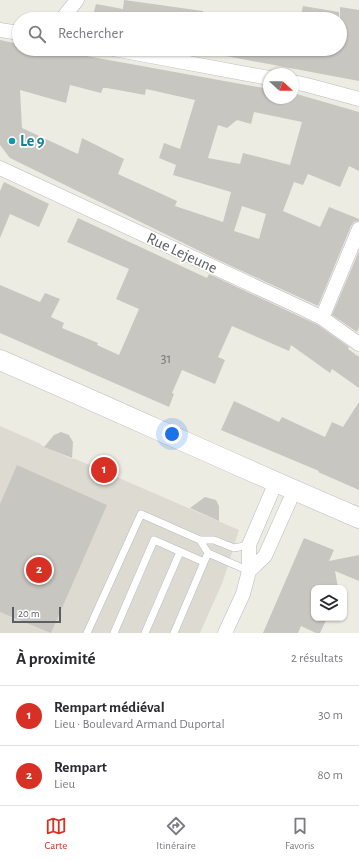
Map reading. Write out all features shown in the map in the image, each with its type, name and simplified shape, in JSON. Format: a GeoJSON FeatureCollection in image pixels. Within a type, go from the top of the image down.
{"type":"FeatureCollection","features":[{"type":"Feature","properties":{"kind":"street"},"geometry":{"type":"LineString","coordinates":[[68,12],[77,0]]}},
{"type":"Feature","properties":{"kind":"street"},"geometry":{"type":"LineString","coordinates":[[0,30],[12,32]]}},
{"type":"Feature","properties":{"kind":"street"},"geometry":{"type":"LineString","coordinates":[[151,56],[263,77]]}},
{"type":"Feature","properties":{"kind":"street"},"geometry":{"type":"LineString","coordinates":[[299,83],[359,99]]}},
{"type":"Feature","properties":{"kind":"street","name":"Rue Lejeune"},"geometry":{"type":"LineString","coordinates":[[0,168],[322,318],[359,344]]}},
{"type":"Feature","properties":{"kind":"street"},"geometry":{"type":"LineString","coordinates":[[322,318],[359,229]]}},
{"type":"Feature","properties":{"kind":"street"},"geometry":{"type":"LineString","coordinates":[[0,360],[359,518]]}},
{"type":"Feature","properties":{"kind":"street"},"geometry":{"type":"LineString","coordinates":[[225,633],[243,594],[249,571],[249,546],[276,482]]}},
{"type":"Feature","properties":{"kind":"street"},"geometry":{"type":"LineString","coordinates":[[249,571],[265,556],[294,490]]}},
{"type":"Feature","properties":{"kind":"lane"},"geometry":{"type":"LineString","coordinates":[[87,633],[141,514],[200,540],[214,540],[234,548],[249,546]]}},
{"type":"Feature","properties":{"kind":"lane"},"geometry":{"type":"LineString","coordinates":[[114,633],[154,540],[204,562]]}},
{"type":"Feature","properties":{"kind":"lane"},"geometry":{"type":"LineString","coordinates":[[200,540],[208,553],[249,571]]}},
{"type":"Feature","properties":{"kind":"lane"},"geometry":{"type":"LineString","coordinates":[[145,633],[180,552]]}},
{"type":"Feature","properties":{"kind":"lane"},"geometry":{"type":"LineString","coordinates":[[174,633],[208,553]]}},
{"type":"Feature","properties":{"kind":"shaded area"},"geometry":{"type":"Polygon","coordinates":[[[0,426],[72,459],[73,458],[239,530],[223,581],[200,633],[0,633],[0,426]]]}},
{"type":"Feature","properties":{"kind":"building"},"geometry":{"type":"Polygon","coordinates":[[[124,0],[203,12],[94,12],[96,4],[123,9],[124,0]]]}},
{"type":"Feature","properties":{"kind":"building"},"geometry":{"type":"Polygon","coordinates":[[[303,6],[339,12],[302,12],[303,6]]]}},
{"type":"Feature","properties":{"kind":"building"},"geometry":{"type":"Polygon","coordinates":[[[340,7],[359,10],[359,81],[299,70],[299,68],[290,68],[226,56],[347,56],[347,12],[340,12],[340,7]]]}},
{"type":"Feature","properties":{"kind":"building"},"geometry":{"type":"Polygon","coordinates":[[[0,40],[12,43],[12,56],[87,56],[263,88],[263,104],[299,104],[299,95],[359,112],[359,171],[349,166],[340,187],[308,174],[303,185],[294,182],[283,211],[320,227],[329,207],[359,219],[359,221],[354,222],[351,226],[318,306],[216,259],[10,158],[0,145],[0,40]],[[70,85],[66,103],[20,90],[22,128],[78,154],[82,138],[124,159],[118,174],[177,201],[175,206],[223,222],[231,192],[173,175],[176,165],[159,158],[164,143],[180,149],[195,100],[146,89],[145,95],[107,88],[103,88],[101,93],[70,85]],[[254,112],[251,124],[237,120],[227,128],[218,125],[208,158],[240,164],[243,153],[290,165],[302,122],[254,112]],[[242,206],[234,231],[259,239],[266,214],[242,206]]]}},
{"type":"Feature","properties":{"kind":"building"},"geometry":{"type":"Polygon","coordinates":[[[4,182],[49,204],[39,227],[10,214],[0,238],[0,191],[4,182]]]}},
{"type":"Feature","properties":{"kind":"building"},"geometry":{"type":"Polygon","coordinates":[[[78,218],[207,278],[209,274],[318,325],[349,347],[348,349],[359,357],[359,388],[332,369],[330,373],[291,345],[289,351],[232,326],[218,357],[225,360],[215,384],[182,370],[172,393],[174,394],[169,407],[0,333],[0,285],[40,302],[45,293],[60,299],[51,317],[64,323],[62,328],[98,343],[97,345],[119,355],[139,309],[116,299],[129,269],[67,242],[78,218]]]}},
{"type":"Feature","properties":{"kind":"building"},"geometry":{"type":"Polygon","coordinates":[[[359,251],[359,327],[357,332],[332,315],[359,251]]]}},
{"type":"Feature","properties":{"kind":"building"},"geometry":{"type":"Polygon","coordinates":[[[234,401],[279,422],[282,417],[325,437],[332,422],[343,427],[359,402],[359,490],[318,472],[319,471],[221,430],[234,401]]]}},
{"type":"Feature","properties":{"kind":"building"},"geometry":{"type":"Polygon","coordinates":[[[61,432],[69,435],[73,442],[72,458],[44,447],[54,435],[61,432]]]}},
{"type":"Feature","properties":{"kind":"building"},"geometry":{"type":"Polygon","coordinates":[[[17,465],[107,505],[51,633],[0,612],[0,504],[17,465]]]}},
{"type":"Feature","properties":{"kind":"building"},"geometry":{"type":"Polygon","coordinates":[[[205,497],[216,500],[219,506],[219,521],[190,508],[205,497]]]}},
{"type":"Feature","properties":{"kind":"building"},"geometry":{"type":"Polygon","coordinates":[[[304,538],[334,550],[329,561],[359,555],[359,581],[335,571],[337,585],[311,585],[311,621],[326,621],[320,633],[316,633],[301,626],[298,633],[263,633],[304,538]]]}},
{"type":"Feature","properties":{"kind":"place","name":"Le 9"},"geometry":{"type":"Point","coordinates":[12,141]}},
{"type":"Feature","properties":{"kind":"place","name":"Rempart médiéval"},"geometry":{"type":"Point","coordinates":[104,470]}},
{"type":"Feature","properties":{"kind":"place","name":"Rempart"},"geometry":{"type":"Point","coordinates":[39,570]}}]}
